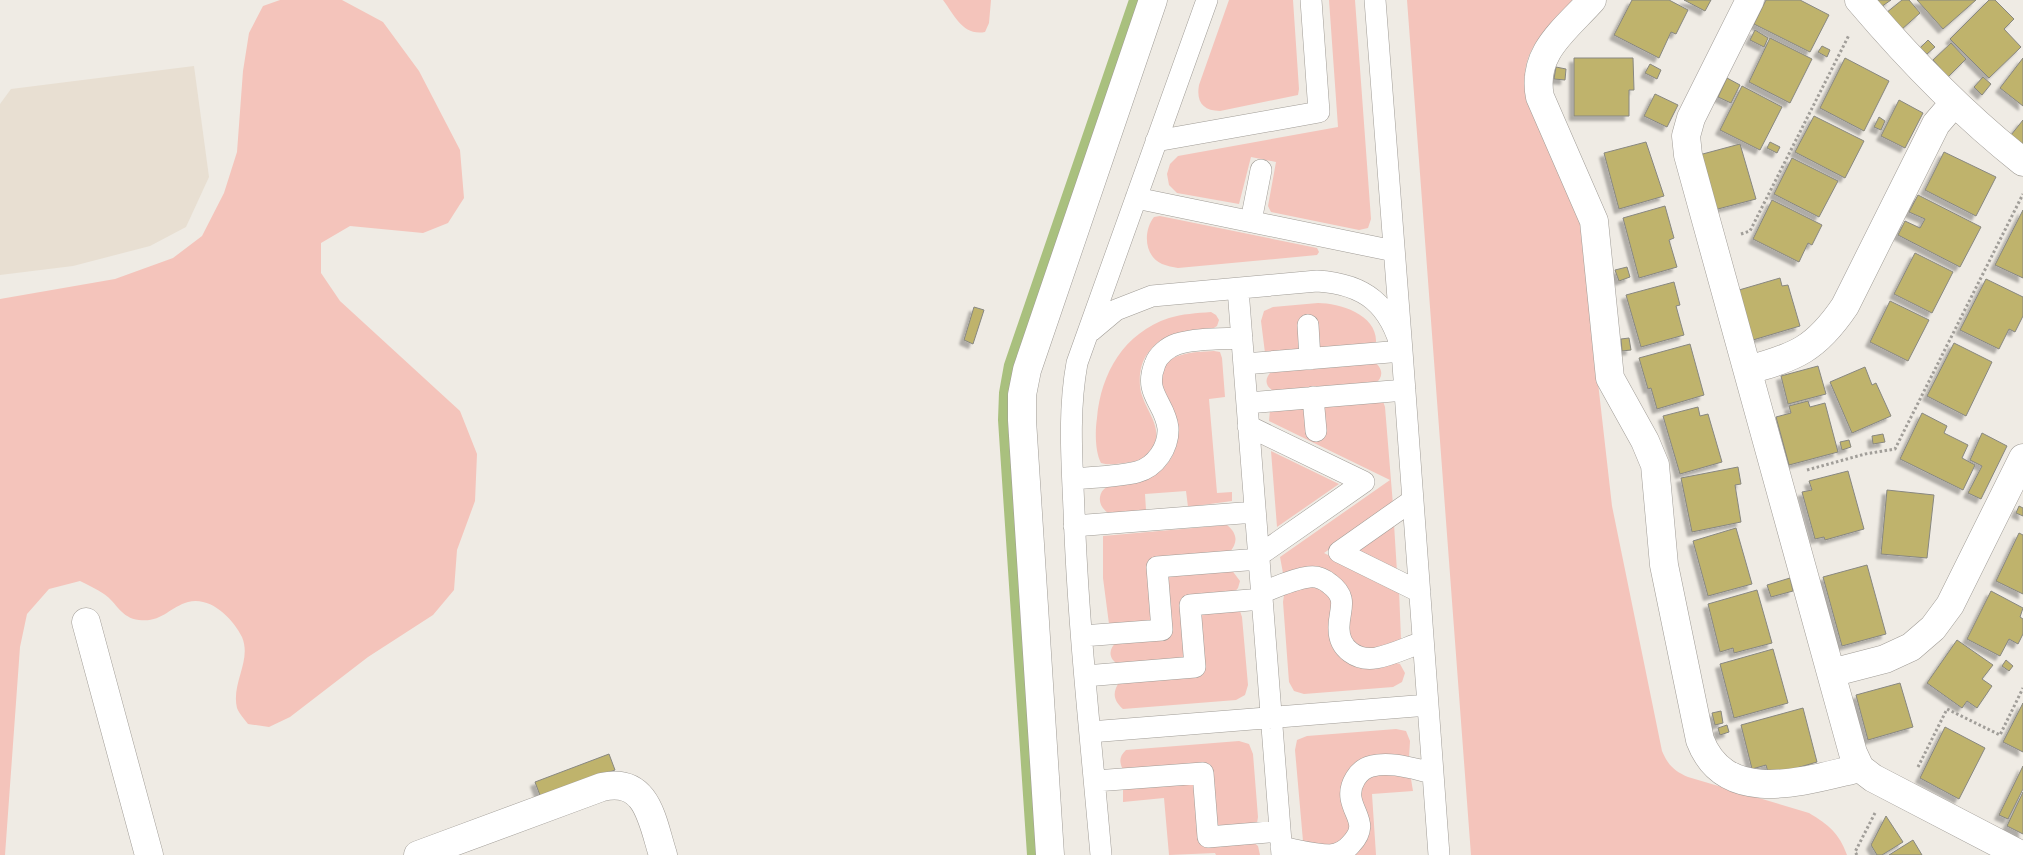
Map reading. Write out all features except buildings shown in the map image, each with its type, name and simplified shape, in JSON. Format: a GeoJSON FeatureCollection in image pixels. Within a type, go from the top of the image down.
{"type":"FeatureCollection","features":[{"type":"Feature","properties":{"kind":"street"},"geometry":{"type":"LineString","coordinates":[[1050,855],[1022,420],[1022,395],[1027,370],[1153,0]]}},
{"type":"Feature","properties":{"kind":"street"},"geometry":{"type":"LineString","coordinates":[[1592,0],[1544,54],[1538,67],[1537,82],[1540,97],[1594,221],[1610,378],[1645,441],[1655,465],[1664,565],[1700,740],[1714,766],[1726,774],[1757,783],[1772,785],[1788,784],[1860,768]]}},
{"type":"Feature","properties":{"kind":"street"},"geometry":{"type":"LineString","coordinates":[[1750,0],[1691,118],[1686,136],[1688,155],[1853,753],[1860,768],[1897,790],[2021,855]]}},
{"type":"Feature","properties":{"kind":"street"},"geometry":{"type":"LineString","coordinates":[[1863,5],[1899,48],[1954,103],[2023,162]]}},
{"type":"Feature","properties":{"kind":"street"},"geometry":{"type":"LineString","coordinates":[[1748,370],[1786,360],[1810,346],[1830,328],[1845,306],[1936,124],[1954,103]]}},
{"type":"Feature","properties":{"kind":"street"},"geometry":{"type":"LineString","coordinates":[[1830,674],[1884,659],[1911,647],[1933,628],[1950,605],[2023,458]]}},
{"type":"Feature","properties":{"kind":"street"},"geometry":{"type":"LineString","coordinates":[[86,622],[149,855]]}},
{"type":"Feature","properties":{"kind":"street"},"geometry":{"type":"LineString","coordinates":[[418,855],[617,784],[631,788],[642,797],[663,855]]}},
{"type":"Feature","properties":{"kind":"lane"},"geometry":{"type":"LineString","coordinates":[[1102,855],[1085,676],[1074,526],[1072,392],[1077,363],[1207,0]]}},
{"type":"Feature","properties":{"kind":"lane"},"geometry":{"type":"LineString","coordinates":[[1156,141],[1319,112],[1311,0]]}},
{"type":"Feature","properties":{"kind":"lane"},"geometry":{"type":"LineString","coordinates":[[1376,0],[1439,855]]}},
{"type":"Feature","properties":{"kind":"lane"},"geometry":{"type":"LineString","coordinates":[[1251,221],[1262,170]]}},
{"type":"Feature","properties":{"kind":"lane"},"geometry":{"type":"LineString","coordinates":[[1136,198],[1394,251]]}},
{"type":"Feature","properties":{"kind":"lane"},"geometry":{"type":"LineString","coordinates":[[1088,335],[1100,321],[1116,310],[1134,301],[1152,296],[1318,281],[1338,282],[1357,289],[1374,299],[1388,314],[1397,332],[1402,352]]}},
{"type":"Feature","properties":{"kind":"lane"},"geometry":{"type":"LineString","coordinates":[[1238,289],[1281,844]]}},
{"type":"Feature","properties":{"kind":"lane"},"geometry":{"type":"LineString","coordinates":[[1308,325],[1310,359]]}},
{"type":"Feature","properties":{"kind":"lane"},"geometry":{"type":"LineString","coordinates":[[1073,479],[1138,472],[1151,465],[1161,455],[1166,442],[1168,428],[1151,385],[1151,372],[1156,360],[1165,350],[1177,344],[1242,338]]}},
{"type":"Feature","properties":{"kind":"lane"},"geometry":{"type":"LineString","coordinates":[[1244,364],[1402,352]]}},
{"type":"Feature","properties":{"kind":"lane"},"geometry":{"type":"LineString","coordinates":[[1247,402],[1405,390]]}},
{"type":"Feature","properties":{"kind":"lane"},"geometry":{"type":"LineString","coordinates":[[1314,397],[1316,431]]}},
{"type":"Feature","properties":{"kind":"lane"},"geometry":{"type":"LineString","coordinates":[[1082,636],[1162,630],[1157,567],[1259,558],[1364,482],[1248,426]]}},
{"type":"Feature","properties":{"kind":"lane"},"geometry":{"type":"LineString","coordinates":[[1413,500],[1339,552],[1420,592]]}},
{"type":"Feature","properties":{"kind":"lane"},"geometry":{"type":"LineString","coordinates":[[1074,526],[1255,512]]}},
{"type":"Feature","properties":{"kind":"lane"},"geometry":{"type":"LineString","coordinates":[[1085,676],[1195,667],[1190,605],[1262,596],[1311,576],[1325,580],[1336,588],[1342,601],[1342,615],[1338,628],[1341,642],[1350,653],[1362,658],[1376,658],[1423,642]]}},
{"type":"Feature","properties":{"kind":"lane"},"geometry":{"type":"LineString","coordinates":[[1090,732],[1428,705]]}},
{"type":"Feature","properties":{"kind":"lane"},"geometry":{"type":"LineString","coordinates":[[1095,781],[1203,773],[1208,837],[1281,844],[1333,855],[1346,850],[1356,839],[1360,826],[1357,812],[1351,799],[1352,786],[1359,773],[1370,766],[1384,764],[1433,773]]}},
{"type":"Feature","properties":{"kind":"path"},"geometry":{"type":"LineString","coordinates":[[1712,242],[1750,231],[1863,5]]}},
{"type":"Feature","properties":{"kind":"path"},"geometry":{"type":"LineString","coordinates":[[1777,478],[1865,454],[1895,449],[2023,193]]}},
{"type":"Feature","properties":{"kind":"path"},"geometry":{"type":"LineString","coordinates":[[1857,855],[1855,852],[1897,790],[1947,709],[2000,735],[2023,688]]}},
{"type":"Feature","properties":{"kind":"shaded area"},"geometry":{"type":"Polygon","coordinates":[[[280,0],[342,0],[383,22],[419,71],[460,150],[464,198],[448,223],[423,233],[350,226],[321,243],[321,273],[340,301],[460,411],[477,454],[475,501],[457,550],[454,590],[433,615],[368,657],[290,717],[269,727],[248,724],[237,708],[237,690],[245,655],[244,646],[238,630],[220,610],[205,602],[188,602],[159,617],[139,620],[123,613],[104,594],[80,581],[49,589],[27,614],[20,647],[5,855],[0,855],[0,299],[115,279],[173,258],[202,236],[224,193],[237,152],[243,71],[249,33],[263,6],[280,0]]]}},
{"type":"Feature","properties":{"kind":"shaded area"},"geometry":{"type":"Polygon","coordinates":[[[943,0],[991,0],[989,23],[985,32],[971,31],[965,28],[943,0]]]}},
{"type":"Feature","properties":{"kind":"shaded area"},"geometry":{"type":"Polygon","coordinates":[[[1229,0],[1293,0],[1298,95],[1220,111],[1214,111],[1202,104],[1198,91],[1199,85],[1229,0]]]}},
{"type":"Feature","properties":{"kind":"shaded area"},"geometry":{"type":"Polygon","coordinates":[[[1329,0],[1355,0],[1371,219],[1368,228],[1359,230],[1271,212],[1268,206],[1276,162],[1251,157],[1239,204],[1177,193],[1169,185],[1167,174],[1170,164],[1178,156],[1338,127],[1329,0]]]}},
{"type":"Feature","properties":{"kind":"shaded area"},"geometry":{"type":"Polygon","coordinates":[[[1407,0],[1574,0],[1543,34],[1529,55],[1525,82],[1527,100],[1580,224],[1612,506],[1662,751],[1672,767],[1688,777],[1809,813],[1833,830],[1847,855],[1471,855],[1407,0]]]}},
{"type":"Feature","properties":{"kind":"shaded area"},"geometry":{"type":"Polygon","coordinates":[[[194,66],[209,177],[186,227],[150,246],[73,266],[0,275],[0,104],[11,89],[194,66]]]}},
{"type":"Feature","properties":{"kind":"shaded area"},"geometry":{"type":"Polygon","coordinates":[[[1160,216],[1317,248],[1319,252],[1317,255],[1178,268],[1162,264],[1156,260],[1149,249],[1147,236],[1150,223],[1154,217],[1160,216]]]}},
{"type":"Feature","properties":{"kind":"shaded area"},"geometry":{"type":"Polygon","coordinates":[[[1318,303],[1337,305],[1356,312],[1371,325],[1375,333],[1376,343],[1265,353],[1261,321],[1264,311],[1273,307],[1318,303]]]}},
{"type":"Feature","properties":{"kind":"shaded area"},"geometry":{"type":"Polygon","coordinates":[[[1211,312],[1219,320],[1217,326],[1209,330],[1165,338],[1148,353],[1142,364],[1140,386],[1156,428],[1154,445],[1143,458],[1134,462],[1101,463],[1096,435],[1099,401],[1110,371],[1127,344],[1153,325],[1169,318],[1211,312]]]}},
{"type":"Feature","properties":{"kind":"shaded area"},"geometry":{"type":"Polygon","coordinates":[[[1214,351],[1220,352],[1222,358],[1225,397],[1209,399],[1217,493],[1232,492],[1232,501],[1188,507],[1186,491],[1145,494],[1146,510],[1108,513],[1100,502],[1102,491],[1111,485],[1143,481],[1151,477],[1165,467],[1174,453],[1178,427],[1161,384],[1161,374],[1164,366],[1177,356],[1214,351]]]}},
{"type":"Feature","properties":{"kind":"shaded area"},"geometry":{"type":"Polygon","coordinates":[[[1374,362],[1381,370],[1381,376],[1375,384],[1275,392],[1266,382],[1273,370],[1374,362]]]}},
{"type":"Feature","properties":{"kind":"shaded area"},"geometry":{"type":"Polygon","coordinates":[[[1383,401],[1393,505],[1324,553],[1399,590],[1401,639],[1395,643],[1364,650],[1348,639],[1350,599],[1283,573],[1280,557],[1390,480],[1269,421],[1270,410],[1383,401]]]}},
{"type":"Feature","properties":{"kind":"shaded area"},"geometry":{"type":"Polygon","coordinates":[[[1271,451],[1339,484],[1277,527],[1271,451]]]}},
{"type":"Feature","properties":{"kind":"shaded area"},"geometry":{"type":"Polygon","coordinates":[[[1394,524],[1397,572],[1354,551],[1394,524]]]}},
{"type":"Feature","properties":{"kind":"shaded area"},"geometry":{"type":"Polygon","coordinates":[[[1227,525],[1236,539],[1229,553],[1149,560],[1152,621],[1109,624],[1103,578],[1103,536],[1227,525]]]}},
{"type":"Feature","properties":{"kind":"shaded area"},"geometry":{"type":"Polygon","coordinates":[[[1231,569],[1240,581],[1238,588],[1233,594],[1181,598],[1186,652],[1184,659],[1119,665],[1113,660],[1110,654],[1117,641],[1170,637],[1166,582],[1168,576],[1231,569]]]}},
{"type":"Feature","properties":{"kind":"shaded area"},"geometry":{"type":"Polygon","coordinates":[[[1299,587],[1321,587],[1334,603],[1334,645],[1400,664],[1405,673],[1402,682],[1393,687],[1304,694],[1294,691],[1289,682],[1283,602],[1284,595],[1299,587]]]}},
{"type":"Feature","properties":{"kind":"shaded area"},"geometry":{"type":"Polygon","coordinates":[[[1240,611],[1248,685],[1245,695],[1236,700],[1123,709],[1120,706],[1115,692],[1120,681],[1203,675],[1200,614],[1240,611]]]}},
{"type":"Feature","properties":{"kind":"shaded area"},"geometry":{"type":"Polygon","coordinates":[[[1396,729],[1406,731],[1410,741],[1409,758],[1368,758],[1348,835],[1332,847],[1303,841],[1295,750],[1297,740],[1307,736],[1396,729]]]}},
{"type":"Feature","properties":{"kind":"shaded area"},"geometry":{"type":"Polygon","coordinates":[[[1239,741],[1249,744],[1253,754],[1257,823],[1217,826],[1210,764],[1128,771],[1122,768],[1121,756],[1126,750],[1239,741]]]}},
{"type":"Feature","properties":{"kind":"shaded area"},"geometry":{"type":"Polygon","coordinates":[[[1373,773],[1405,776],[1411,779],[1413,791],[1372,794],[1376,855],[1352,855],[1360,788],[1373,773]]]}},
{"type":"Feature","properties":{"kind":"shaded area"},"geometry":{"type":"Polygon","coordinates":[[[1194,783],[1197,789],[1201,845],[1252,841],[1258,846],[1260,855],[1216,855],[1215,853],[1169,855],[1164,798],[1123,802],[1123,789],[1194,783]]]}},
{"type":"Feature","properties":{"kind":"waterway"},"geometry":{"type":"LineString","coordinates":[[1032,855],[1003,420],[1004,393],[1009,365],[1134,0]]}}]}
